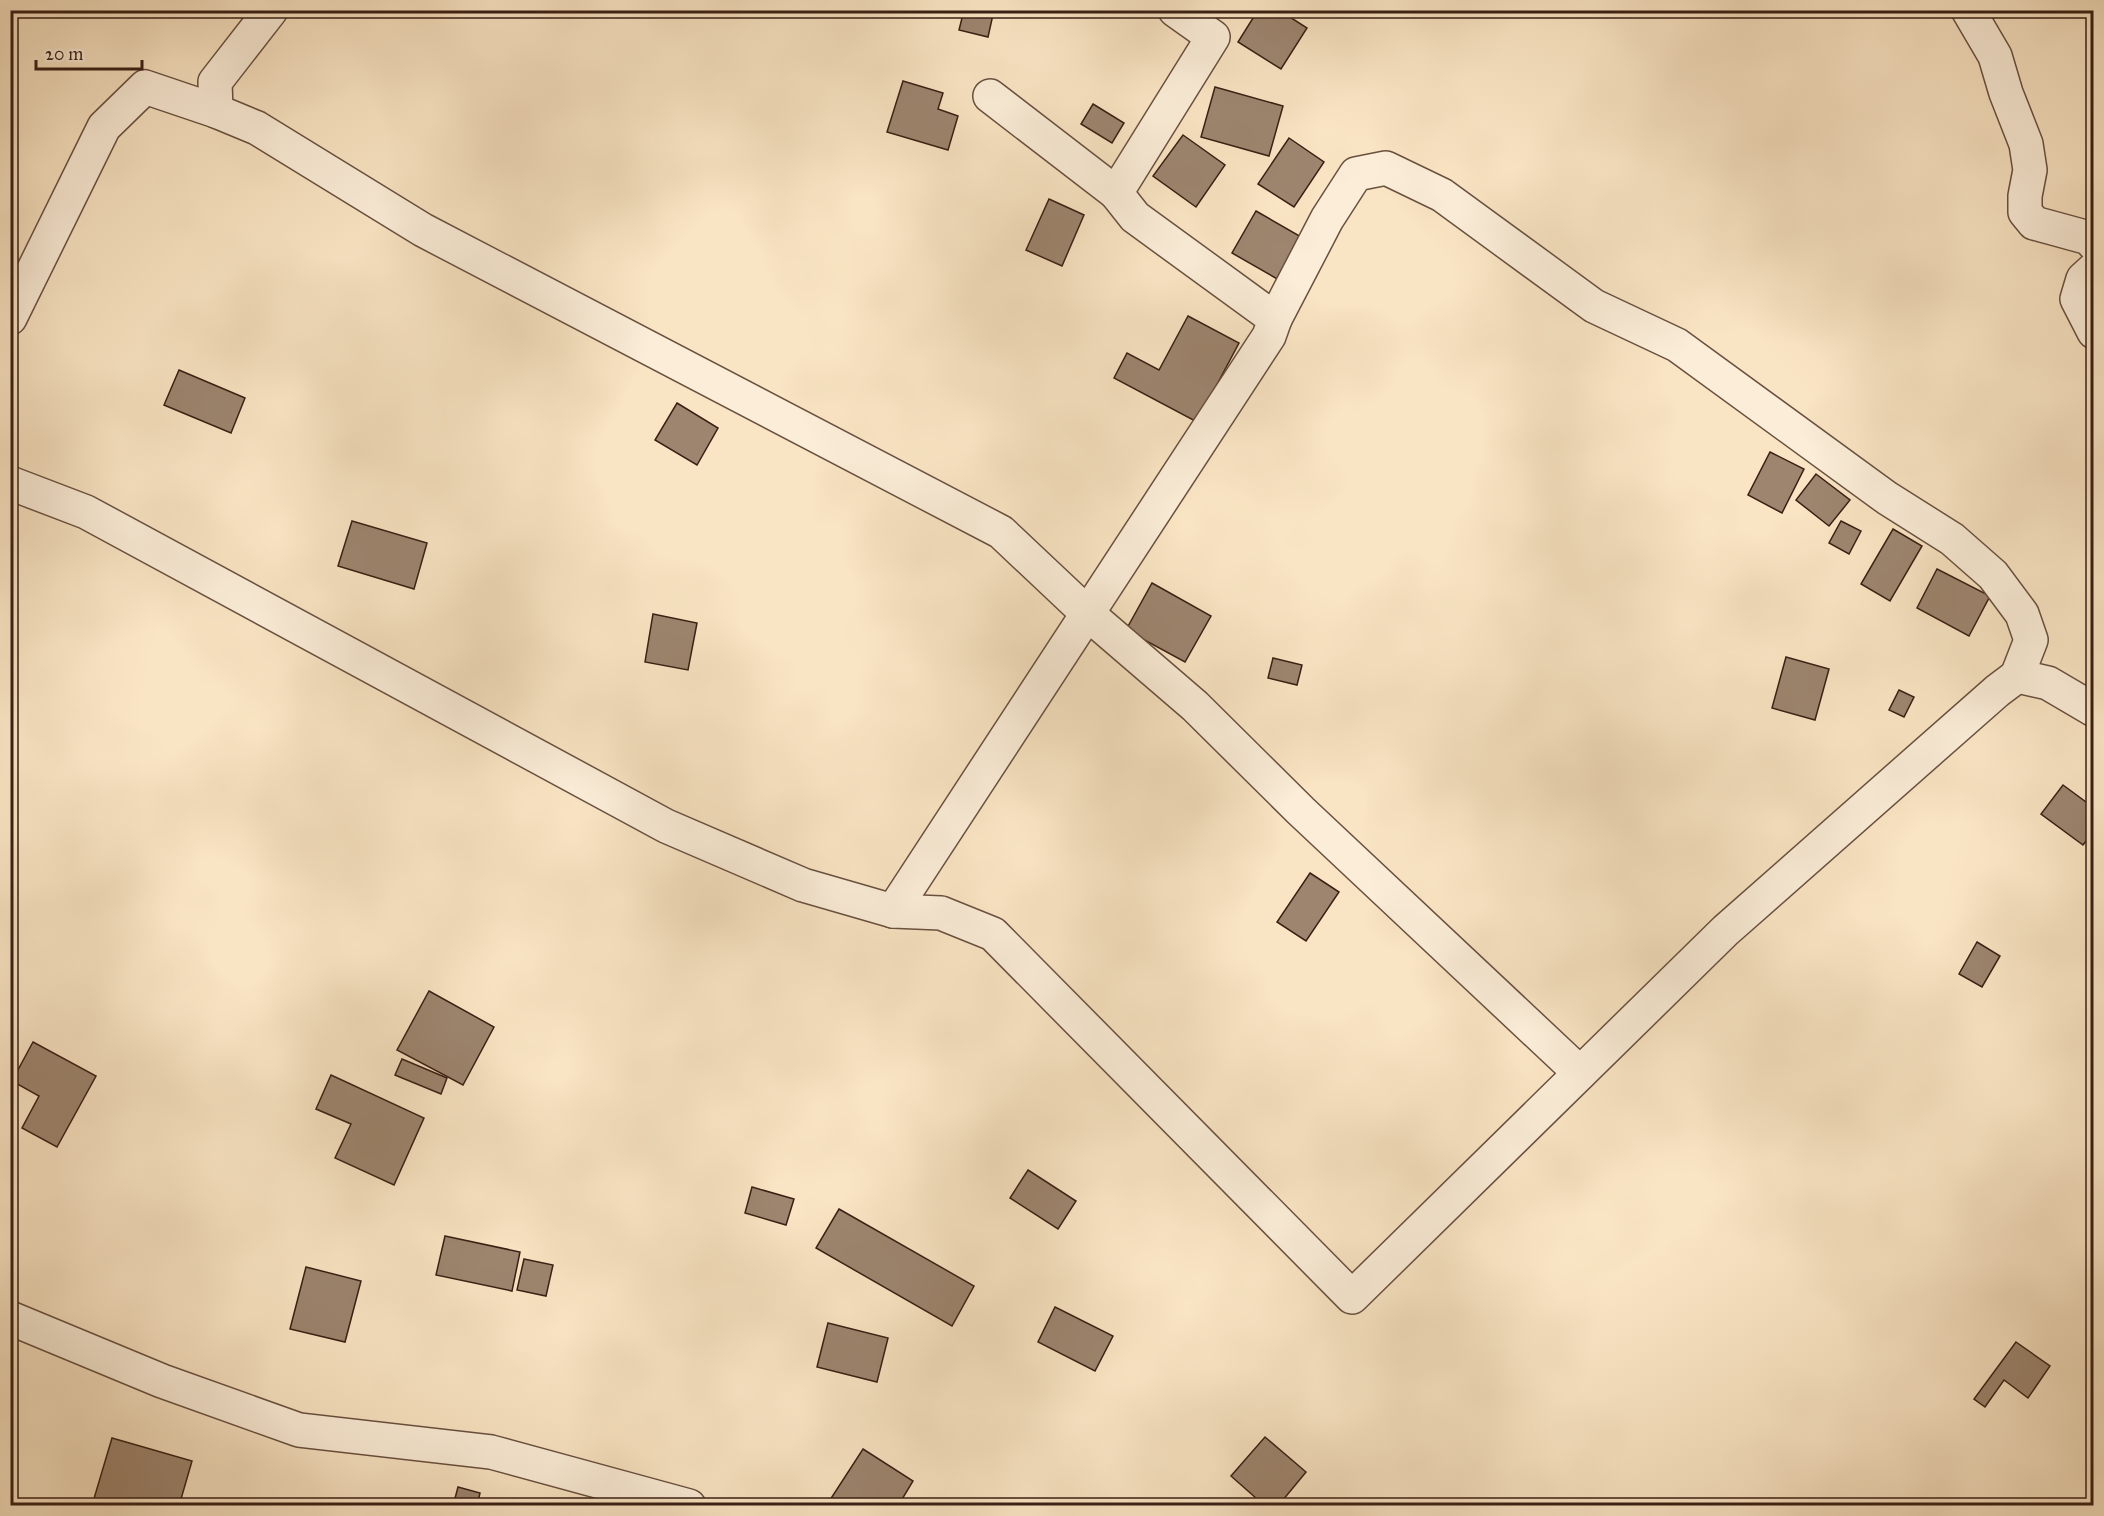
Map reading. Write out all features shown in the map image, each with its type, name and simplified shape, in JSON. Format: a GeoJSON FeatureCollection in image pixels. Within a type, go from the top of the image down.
{"type":"FeatureCollection","features":[{"type":"Feature","properties":{"kind":"street"},"geometry":{"type":"LineString","coordinates":[[216,111],[215,82],[271,10]]}},
{"type":"Feature","properties":{"kind":"street"},"geometry":{"type":"LineString","coordinates":[[1116,193],[1213,37],[1175,10]]}},
{"type":"Feature","properties":{"kind":"street"},"geometry":{"type":"LineString","coordinates":[[1968,10],[1995,56],[2006,93],[2026,144],[2031,170],[2025,196],[2025,212],[2034,223],[2089,238],[2094,244]]}},
{"type":"Feature","properties":{"kind":"street"},"geometry":{"type":"LineString","coordinates":[[10,318],[104,127],[145,87],[216,111],[257,128],[423,230],[1001,532],[1088,614],[1195,706],[1300,811],[1580,1073]]}},
{"type":"Feature","properties":{"kind":"street"},"geometry":{"type":"LineString","coordinates":[[990,96],[1116,193],[1135,217],[1275,319]]}},
{"type":"Feature","properties":{"kind":"street"},"geometry":{"type":"LineString","coordinates":[[10,483],[86,512],[666,826],[803,885],[893,911],[942,913],[993,934],[1352,1297],[1726,930],[2017,676],[2031,640],[2022,614],[1994,575],[1952,539],[1887,498],[1677,345],[1594,306],[1442,195],[1386,168],[1356,174],[1327,219],[1275,319],[1269,336],[893,911]]}},
{"type":"Feature","properties":{"kind":"street"},"geometry":{"type":"LineString","coordinates":[[2094,269],[2083,279],[2077,299],[2094,332]]}},
{"type":"Feature","properties":{"kind":"street"},"geometry":{"type":"LineString","coordinates":[[2017,676],[2048,683],[2094,710]]}},
{"type":"Feature","properties":{"kind":"street"},"geometry":{"type":"LineString","coordinates":[[10,1318],[162,1381],[299,1430],[491,1452],[689,1506]]}},
{"type":"Feature","properties":{"kind":"building"},"geometry":{"type":"Polygon","coordinates":[[[964,10],[994,10],[988,37],[959,30],[964,10]]]}},
{"type":"Feature","properties":{"kind":"building"},"geometry":{"type":"Polygon","coordinates":[[[1258,10],[1279,10],[1307,28],[1281,69],[1238,42],[1258,10]]]}},
{"type":"Feature","properties":{"kind":"building"},"geometry":{"type":"Polygon","coordinates":[[[903,81],[943,93],[938,109],[958,116],[948,150],[887,132],[903,81]]]}},
{"type":"Feature","properties":{"kind":"building"},"geometry":{"type":"Polygon","coordinates":[[[1215,87],[1283,106],[1269,156],[1201,137],[1215,87]]]}},
{"type":"Feature","properties":{"kind":"building"},"geometry":{"type":"Polygon","coordinates":[[[1093,104],[1124,123],[1112,143],[1081,124],[1093,104]]]}},
{"type":"Feature","properties":{"kind":"building"},"geometry":{"type":"Polygon","coordinates":[[[1183,135],[1225,165],[1196,207],[1153,176],[1183,135]]]}},
{"type":"Feature","properties":{"kind":"building"},"geometry":{"type":"Polygon","coordinates":[[[1289,138],[1324,162],[1294,207],[1258,184],[1289,138]]]}},
{"type":"Feature","properties":{"kind":"building"},"geometry":{"type":"Polygon","coordinates":[[[1049,199],[1084,215],[1062,266],[1026,250],[1049,199]]]}},
{"type":"Feature","properties":{"kind":"building"},"geometry":{"type":"Polygon","coordinates":[[[1256,211],[1303,238],[1279,280],[1232,253],[1256,211]]]}},
{"type":"Feature","properties":{"kind":"building"},"geometry":{"type":"Polygon","coordinates":[[[1188,316],[1239,343],[1197,422],[1114,378],[1127,353],[1159,370],[1188,316]]]}},
{"type":"Feature","properties":{"kind":"building"},"geometry":{"type":"Polygon","coordinates":[[[179,370],[245,398],[231,433],[164,405],[179,370]]]}},
{"type":"Feature","properties":{"kind":"building"},"geometry":{"type":"Polygon","coordinates":[[[677,403],[718,428],[697,465],[655,440],[677,403]]]}},
{"type":"Feature","properties":{"kind":"building"},"geometry":{"type":"Polygon","coordinates":[[[1770,452],[1804,469],[1782,513],[1748,495],[1770,452]]]}},
{"type":"Feature","properties":{"kind":"building"},"geometry":{"type":"Polygon","coordinates":[[[1816,474],[1850,500],[1829,526],[1796,500],[1816,474]]]}},
{"type":"Feature","properties":{"kind":"building"},"geometry":{"type":"Polygon","coordinates":[[[352,521],[427,543],[414,589],[338,566],[352,521]]]}},
{"type":"Feature","properties":{"kind":"building"},"geometry":{"type":"Polygon","coordinates":[[[1841,521],[1861,531],[1849,554],[1829,543],[1841,521]]]}},
{"type":"Feature","properties":{"kind":"building"},"geometry":{"type":"Polygon","coordinates":[[[1893,529],[1922,546],[1890,601],[1861,584],[1893,529]]]}},
{"type":"Feature","properties":{"kind":"building"},"geometry":{"type":"Polygon","coordinates":[[[1937,569],[1990,596],[1969,636],[1917,608],[1937,569]]]}},
{"type":"Feature","properties":{"kind":"building"},"geometry":{"type":"Polygon","coordinates":[[[1152,583],[1211,616],[1185,662],[1126,630],[1152,583]]]}},
{"type":"Feature","properties":{"kind":"building"},"geometry":{"type":"Polygon","coordinates":[[[653,614],[697,623],[688,670],[645,662],[653,614]]]}},
{"type":"Feature","properties":{"kind":"building"},"geometry":{"type":"Polygon","coordinates":[[[1786,657],[1829,669],[1815,720],[1772,708],[1786,657]]]}},
{"type":"Feature","properties":{"kind":"building"},"geometry":{"type":"Polygon","coordinates":[[[1273,658],[1302,665],[1297,685],[1268,678],[1273,658]]]}},
{"type":"Feature","properties":{"kind":"building"},"geometry":{"type":"Polygon","coordinates":[[[1899,690],[1914,697],[1904,717],[1889,710],[1899,690]]]}},
{"type":"Feature","properties":{"kind":"building"},"geometry":{"type":"Polygon","coordinates":[[[2063,785],[2094,808],[2094,831],[2083,845],[2041,814],[2063,785]]]}},
{"type":"Feature","properties":{"kind":"building"},"geometry":{"type":"Polygon","coordinates":[[[1310,873],[1339,892],[1306,941],[1277,922],[1310,873]]]}},
{"type":"Feature","properties":{"kind":"building"},"geometry":{"type":"Polygon","coordinates":[[[1977,942],[2000,956],[1982,987],[1959,974],[1977,942]]]}},
{"type":"Feature","properties":{"kind":"building"},"geometry":{"type":"Polygon","coordinates":[[[429,991],[494,1027],[463,1085],[397,1050],[429,991]]]}},
{"type":"Feature","properties":{"kind":"building"},"geometry":{"type":"Polygon","coordinates":[[[33,1042],[96,1076],[57,1147],[22,1128],[39,1096],[12,1081],[33,1042]]]}},
{"type":"Feature","properties":{"kind":"building"},"geometry":{"type":"Polygon","coordinates":[[[402,1059],[447,1078],[441,1094],[395,1075],[402,1059]]]}},
{"type":"Feature","properties":{"kind":"building"},"geometry":{"type":"Polygon","coordinates":[[[331,1075],[424,1118],[394,1185],[335,1158],[351,1124],[316,1109],[331,1075]]]}},
{"type":"Feature","properties":{"kind":"building"},"geometry":{"type":"Polygon","coordinates":[[[1028,1170],[1076,1201],[1058,1229],[1010,1198],[1028,1170]]]}},
{"type":"Feature","properties":{"kind":"building"},"geometry":{"type":"Polygon","coordinates":[[[752,1187],[794,1199],[786,1225],[745,1213],[752,1187]]]}},
{"type":"Feature","properties":{"kind":"building"},"geometry":{"type":"Polygon","coordinates":[[[839,1209],[974,1286],[952,1326],[816,1248],[839,1209]]]}},
{"type":"Feature","properties":{"kind":"building"},"geometry":{"type":"Polygon","coordinates":[[[445,1236],[520,1252],[512,1291],[436,1275],[445,1236]]]}},
{"type":"Feature","properties":{"kind":"building"},"geometry":{"type":"Polygon","coordinates":[[[524,1259],[553,1265],[546,1296],[517,1290],[524,1259]]]}},
{"type":"Feature","properties":{"kind":"building"},"geometry":{"type":"Polygon","coordinates":[[[306,1267],[361,1281],[345,1342],[290,1329],[306,1267]]]}},
{"type":"Feature","properties":{"kind":"building"},"geometry":{"type":"Polygon","coordinates":[[[1055,1307],[1113,1336],[1095,1371],[1038,1342],[1055,1307]]]}},
{"type":"Feature","properties":{"kind":"building"},"geometry":{"type":"Polygon","coordinates":[[[828,1323],[888,1338],[877,1382],[817,1367],[828,1323]]]}},
{"type":"Feature","properties":{"kind":"building"},"geometry":{"type":"Polygon","coordinates":[[[2016,1342],[2050,1366],[2028,1398],[2004,1380],[1985,1407],[1974,1399],[2016,1342]]]}},
{"type":"Feature","properties":{"kind":"building"},"geometry":{"type":"Polygon","coordinates":[[[1265,1437],[1306,1472],[1278,1506],[1265,1506],[1231,1476],[1265,1437]]]}},
{"type":"Feature","properties":{"kind":"building"},"geometry":{"type":"Polygon","coordinates":[[[112,1438],[192,1461],[179,1506],[106,1506],[93,1502],[112,1438]]]}},
{"type":"Feature","properties":{"kind":"building"},"geometry":{"type":"Polygon","coordinates":[[[863,1449],[913,1481],[898,1506],[833,1506],[828,1503],[863,1449]]]}},
{"type":"Feature","properties":{"kind":"building"},"geometry":{"type":"Polygon","coordinates":[[[458,1487],[480,1493],[477,1506],[453,1506],[458,1487]]]}}]}
